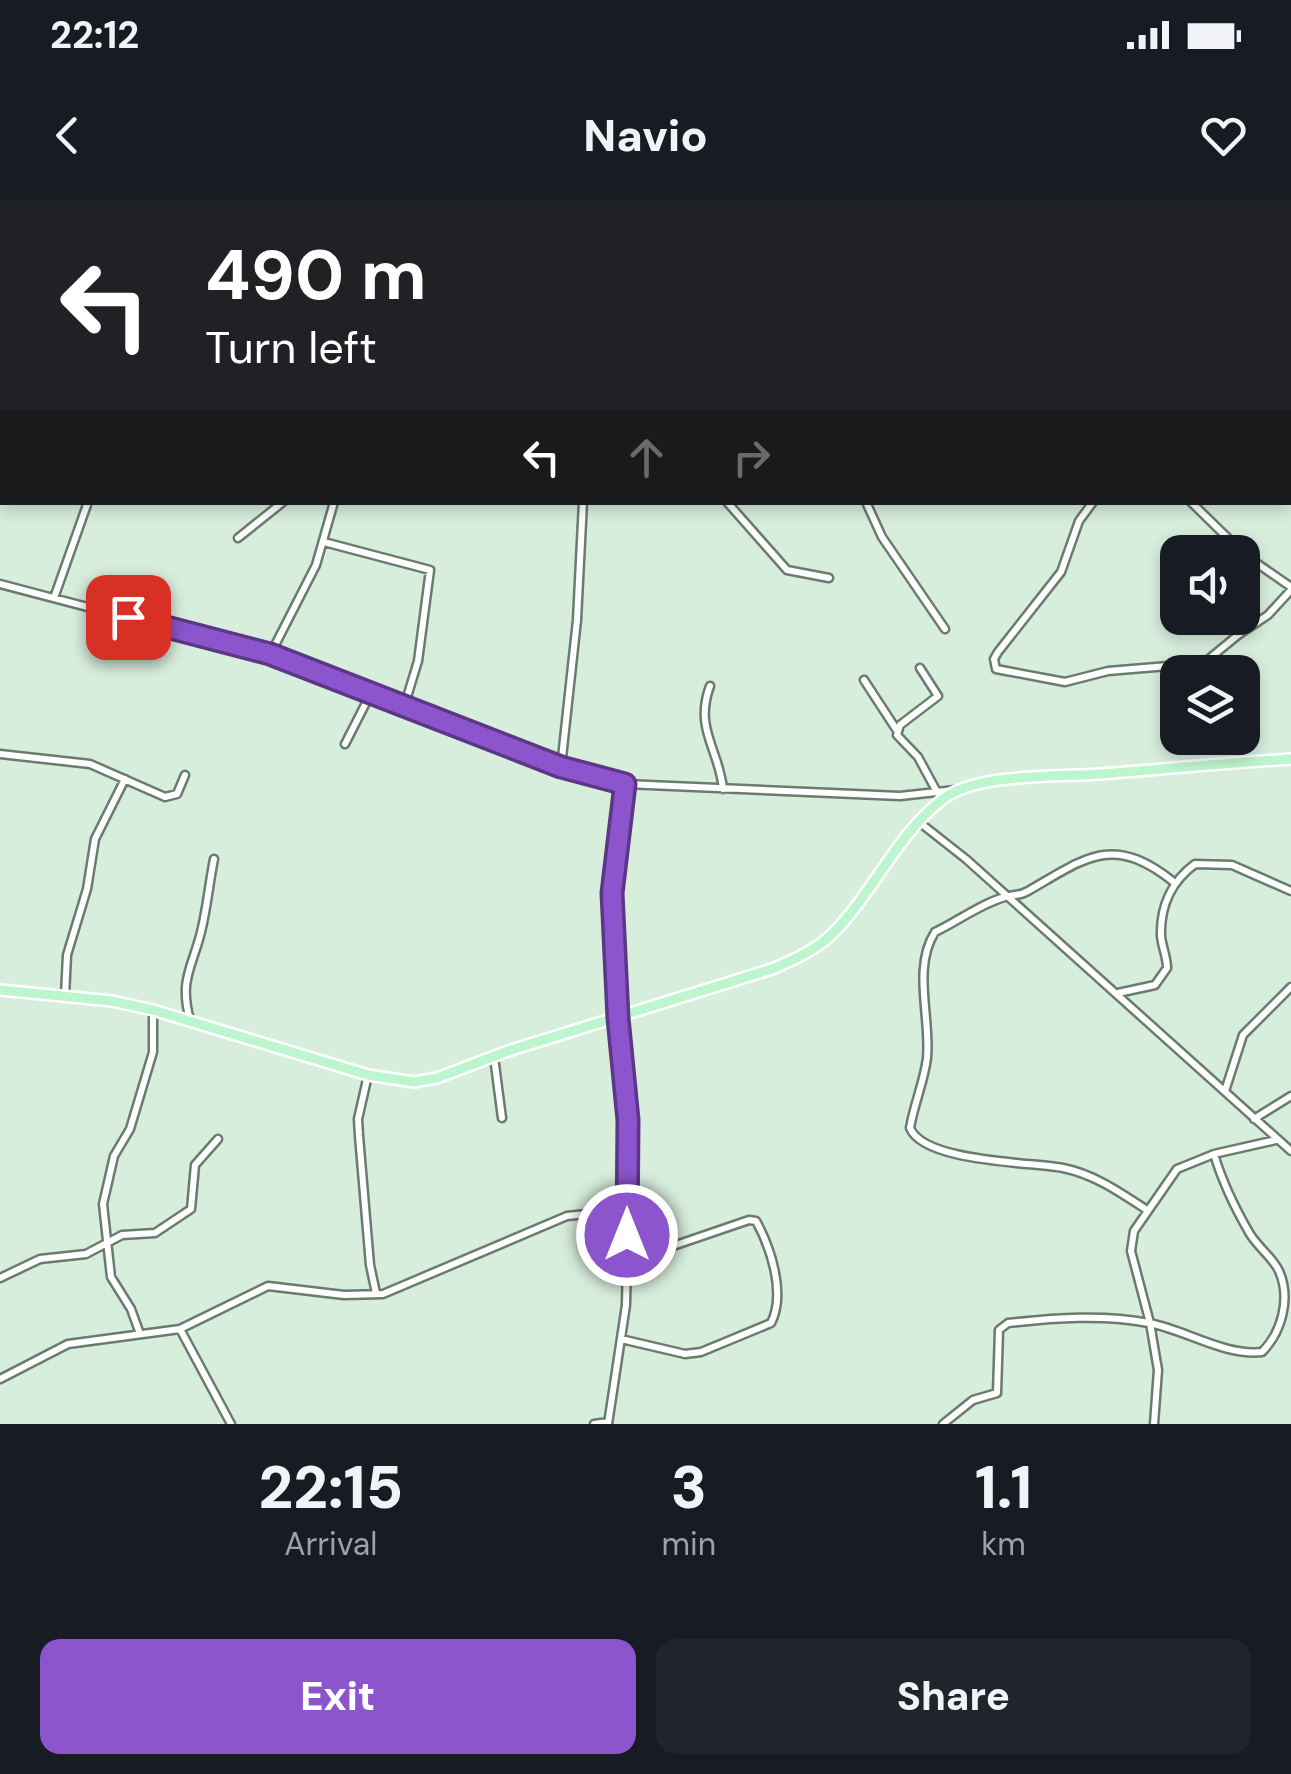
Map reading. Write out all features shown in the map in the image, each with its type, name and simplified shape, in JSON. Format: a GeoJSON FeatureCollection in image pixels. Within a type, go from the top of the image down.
{"type":"FeatureCollection","features":[{"type":"Feature","properties":{"kind":"main road"},"geometry":{"type":"LineString","coordinates":[[0,993],[65,996],[153,1010],[368,1075],[414,1082],[802,956],[828,938],[852,912],[918,821],[940,801],[962,789],[1014,781],[1291,759]]}},
{"type":"Feature","properties":{"kind":"street"},"geometry":{"type":"LineString","coordinates":[[54,598],[87,505]]}},
{"type":"Feature","properties":{"kind":"street"},"geometry":{"type":"LineString","coordinates":[[238,538],[278,505]]}},
{"type":"Feature","properties":{"kind":"street"},"geometry":{"type":"LineString","coordinates":[[270,654],[316,565],[333,505]]}},
{"type":"Feature","properties":{"kind":"street"},"geometry":{"type":"LineString","coordinates":[[561,767],[577,620],[583,505]]}},
{"type":"Feature","properties":{"kind":"street"},"geometry":{"type":"LineString","coordinates":[[730,505],[788,570],[829,578]]}},
{"type":"Feature","properties":{"kind":"street"},"geometry":{"type":"LineString","coordinates":[[865,505],[945,629]]}},
{"type":"Feature","properties":{"kind":"street"},"geometry":{"type":"LineString","coordinates":[[1090,505],[1082,514],[1060,572],[998,652],[996,669],[1066,682],[1108,671],[1204,664],[1238,634],[1268,615],[1291,588],[1260,566]]}},
{"type":"Feature","properties":{"kind":"street"},"geometry":{"type":"LineString","coordinates":[[1194,505],[1224,535]]}},
{"type":"Feature","properties":{"kind":"street"},"geometry":{"type":"LineString","coordinates":[[324,542],[430,570],[418,661],[404,707]]}},
{"type":"Feature","properties":{"kind":"street"},"geometry":{"type":"LineString","coordinates":[[0,584],[270,654],[561,767],[625,784],[900,796],[962,789]]}},
{"type":"Feature","properties":{"kind":"street"},"geometry":{"type":"LineString","coordinates":[[896,729],[938,696],[920,668]]}},
{"type":"Feature","properties":{"kind":"street"},"geometry":{"type":"LineString","coordinates":[[864,680],[900,740],[918,757],[937,792]]}},
{"type":"Feature","properties":{"kind":"street"},"geometry":{"type":"LineString","coordinates":[[710,686],[704,726],[722,775],[723,789]]}},
{"type":"Feature","properties":{"kind":"street"},"geometry":{"type":"LineString","coordinates":[[346,744],[370,695]]}},
{"type":"Feature","properties":{"kind":"street"},"geometry":{"type":"LineString","coordinates":[[0,754],[90,764],[144,790],[170,797],[178,794],[185,775]]}},
{"type":"Feature","properties":{"kind":"street"},"geometry":{"type":"LineString","coordinates":[[65,996],[67,955],[87,889],[98,827],[125,778]]}},
{"type":"Feature","properties":{"kind":"street"},"geometry":{"type":"LineString","coordinates":[[594,1424],[608,1423],[622,1339],[628,1260],[628,1120],[612,893],[625,784]]}},
{"type":"Feature","properties":{"kind":"street"},"geometry":{"type":"LineString","coordinates":[[918,821],[1291,1151]]}},
{"type":"Feature","properties":{"kind":"street"},"geometry":{"type":"LineString","coordinates":[[1148,1210],[1110,1186],[1076,1172],[952,1153],[919,1142],[912,1134],[912,1116],[927,1053],[924,990],[931,938],[936,932],[1006,896],[1026,892],[1074,863],[1114,854],[1148,862],[1174,883]]}},
{"type":"Feature","properties":{"kind":"street"},"geometry":{"type":"LineString","coordinates":[[190,1020],[184,991],[200,936],[214,859]]}},
{"type":"Feature","properties":{"kind":"street"},"geometry":{"type":"LineString","coordinates":[[1117,994],[1155,985],[1167,968],[1164,908],[1174,883],[1195,864],[1232,865],[1291,891]]}},
{"type":"Feature","properties":{"kind":"street"},"geometry":{"type":"LineString","coordinates":[[1225,1091],[1243,1035],[1291,986]]}},
{"type":"Feature","properties":{"kind":"street"},"geometry":{"type":"LineString","coordinates":[[140,1334],[131,1309],[111,1277],[105,1188],[114,1156],[130,1129],[153,1052],[153,1010]]}},
{"type":"Feature","properties":{"kind":"street"},"geometry":{"type":"LineString","coordinates":[[494,1056],[502,1118]]}},
{"type":"Feature","properties":{"kind":"street"},"geometry":{"type":"LineString","coordinates":[[368,1075],[358,1136],[376,1293]]}},
{"type":"Feature","properties":{"kind":"street"},"geometry":{"type":"LineString","coordinates":[[1254,1119],[1291,1096]]}},
{"type":"Feature","properties":{"kind":"street"},"geometry":{"type":"LineString","coordinates":[[0,1278],[40,1259],[86,1254],[122,1235],[155,1233],[183,1216],[194,1202],[195,1165],[218,1139]]}},
{"type":"Feature","properties":{"kind":"street"},"geometry":{"type":"LineString","coordinates":[[1154,1424],[1158,1370],[1130,1246],[1134,1232],[1172,1173],[1214,1154],[1276,1140]]}},
{"type":"Feature","properties":{"kind":"street"},"geometry":{"type":"LineString","coordinates":[[943,1424],[972,1400],[997,1393],[997,1350],[1002,1325],[1094,1318],[1150,1323],[1262,1352],[1278,1332],[1284,1290],[1279,1271],[1248,1232],[1214,1154]]}},
{"type":"Feature","properties":{"kind":"street"},"geometry":{"type":"LineString","coordinates":[[0,1378],[68,1344],[180,1329],[268,1286],[344,1294],[386,1292],[567,1216],[627,1210]]}},
{"type":"Feature","properties":{"kind":"street"},"geometry":{"type":"LineString","coordinates":[[622,1339],[668,1352],[701,1352],[771,1323],[778,1294],[756,1221],[748,1220],[670,1247],[646,1260],[628,1260]]}},
{"type":"Feature","properties":{"kind":"street"},"geometry":{"type":"LineString","coordinates":[[180,1329],[231,1424]]}},
{"type":"Feature","properties":{"kind":"route"},"geometry":{"type":"LineString","coordinates":[[128,617],[270,654],[561,767],[625,784],[612,893],[628,1120],[627,1235]]}}]}
